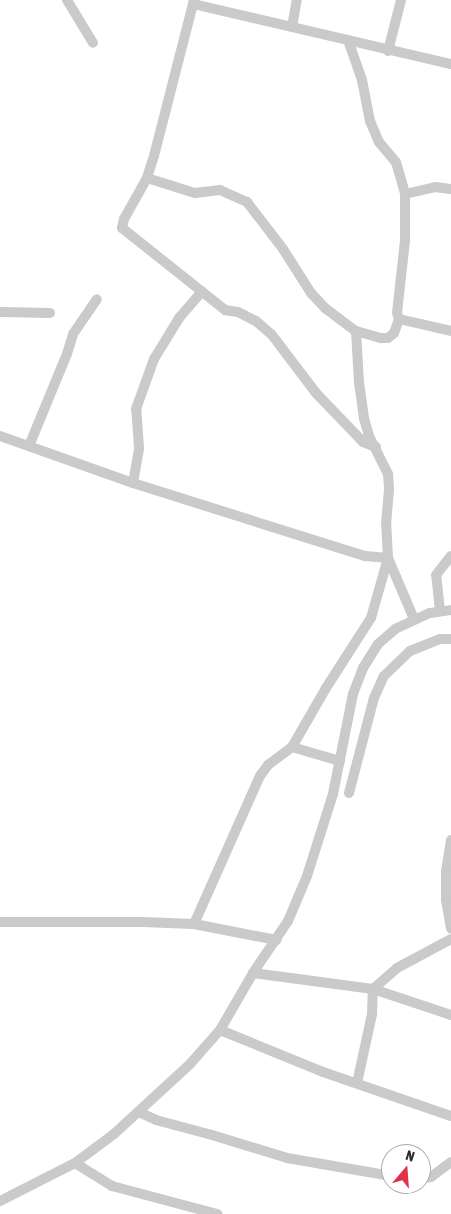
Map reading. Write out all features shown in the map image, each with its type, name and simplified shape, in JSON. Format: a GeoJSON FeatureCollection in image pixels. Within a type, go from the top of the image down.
{"type":"FeatureCollection","features":[{"type":"Feature","properties":{"kind":"street"},"geometry":{"type":"LineString","coordinates":[[67,0],[93,43]]}},
{"type":"Feature","properties":{"kind":"street"},"geometry":{"type":"LineString","coordinates":[[292,27],[297,0]]}},
{"type":"Feature","properties":{"kind":"street"},"geometry":{"type":"LineString","coordinates":[[388,51],[401,0]]}},
{"type":"Feature","properties":{"kind":"street"},"geometry":{"type":"LineString","coordinates":[[376,447],[363,442],[316,394],[272,335],[256,321],[238,312],[225,310],[122,228],[124,219],[147,178],[194,2],[388,51],[451,64]]}},
{"type":"Feature","properties":{"kind":"street"},"geometry":{"type":"LineString","coordinates":[[147,178],[195,193],[220,190],[247,202],[283,249],[311,293],[325,308],[356,331],[373,337],[388,338],[394,333],[399,319],[397,313],[405,240],[405,194],[396,162],[379,142],[370,121],[362,80],[348,40]]}},
{"type":"Feature","properties":{"kind":"street"},"geometry":{"type":"LineString","coordinates":[[405,194],[426,188],[451,189]]}},
{"type":"Feature","properties":{"kind":"street"},"geometry":{"type":"LineString","coordinates":[[133,483],[139,448],[136,409],[154,359],[179,318],[202,292]]}},
{"type":"Feature","properties":{"kind":"street"},"geometry":{"type":"LineString","coordinates":[[29,446],[67,354],[73,334],[97,299]]}},
{"type":"Feature","properties":{"kind":"street"},"geometry":{"type":"LineString","coordinates":[[0,312],[50,313]]}},
{"type":"Feature","properties":{"kind":"street"},"geometry":{"type":"LineString","coordinates":[[399,319],[451,331]]}},
{"type":"Feature","properties":{"kind":"street"},"geometry":{"type":"LineString","coordinates":[[194,924],[260,776],[268,765],[292,747],[326,688],[371,618],[388,558],[386,524],[389,488],[388,474],[369,436],[361,400],[356,331]]}},
{"type":"Feature","properties":{"kind":"street"},"geometry":{"type":"LineString","coordinates":[[0,436],[133,483],[365,556],[388,558]]}},
{"type":"Feature","properties":{"kind":"street"},"geometry":{"type":"LineString","coordinates":[[440,611],[436,575],[451,556]]}},
{"type":"Feature","properties":{"kind":"street"},"geometry":{"type":"LineString","coordinates":[[388,558],[414,619]]}},
{"type":"Feature","properties":{"kind":"street"},"geometry":{"type":"LineString","coordinates":[[0,1201],[75,1163],[139,1112],[190,1064],[220,1030],[253,973],[288,921],[307,876],[323,832],[340,761],[353,694],[363,668],[378,644],[395,629],[414,619],[440,611],[451,610]]}},
{"type":"Feature","properties":{"kind":"street"},"geometry":{"type":"LineString","coordinates":[[349,792],[374,698],[384,676],[410,651],[440,639],[451,639]]}},
{"type":"Feature","properties":{"kind":"street"},"geometry":{"type":"LineString","coordinates":[[292,747],[340,761]]}},
{"type":"Feature","properties":{"kind":"street"},"geometry":{"type":"LineString","coordinates":[[451,840],[446,872],[446,900],[451,929]]}},
{"type":"Feature","properties":{"kind":"street"},"geometry":{"type":"LineString","coordinates":[[0,922],[194,924],[276,940]]}},
{"type":"Feature","properties":{"kind":"street"},"geometry":{"type":"LineString","coordinates":[[356,1083],[372,1014],[373,989],[397,968],[451,939]]}},
{"type":"Feature","properties":{"kind":"street"},"geometry":{"type":"LineString","coordinates":[[253,973],[373,989],[451,1015]]}},
{"type":"Feature","properties":{"kind":"street"},"geometry":{"type":"LineString","coordinates":[[220,1030],[322,1072],[451,1116]]}},
{"type":"Feature","properties":{"kind":"street"},"geometry":{"type":"LineString","coordinates":[[139,1112],[156,1120],[287,1158],[381,1174]]}},
{"type":"Feature","properties":{"kind":"street"},"geometry":{"type":"LineString","coordinates":[[431,1176],[451,1162]]}},
{"type":"Feature","properties":{"kind":"street"},"geometry":{"type":"LineString","coordinates":[[75,1163],[112,1186],[217,1214]]}}]}
